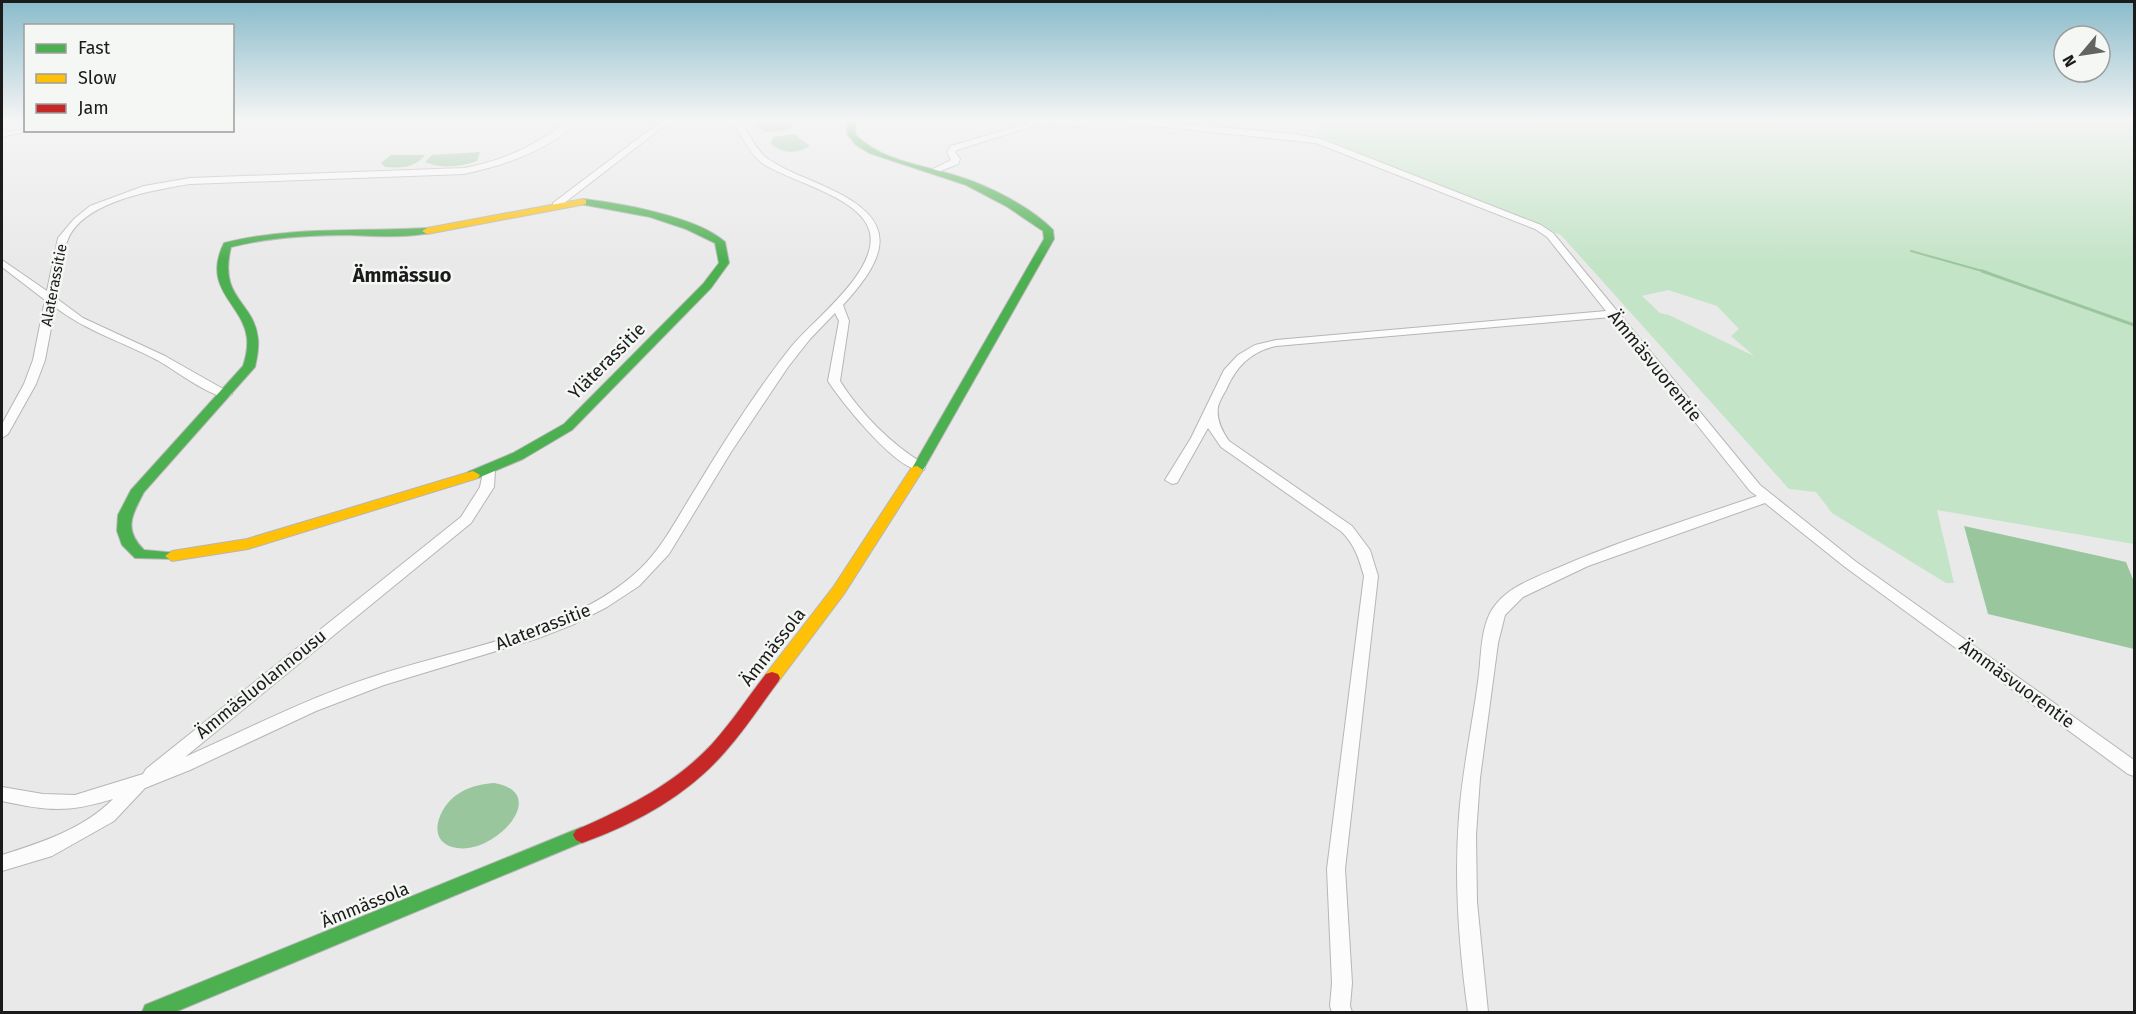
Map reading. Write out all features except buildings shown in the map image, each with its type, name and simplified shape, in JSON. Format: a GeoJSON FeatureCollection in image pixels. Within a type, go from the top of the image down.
{"type":"FeatureCollection","features":[{"type":"Feature","properties":{"kind":"street","name":"Alaterassitie"},"geometry":{"type":"LineString","coordinates":[[2,434],[30,384],[39,360],[63,238],[76,221],[93,208],[147,188],[190,181],[284,179],[475,169],[487,166]]}},
{"type":"Feature","properties":{"kind":"street"},"geometry":{"type":"LineString","coordinates":[[556,205],[607,166]]}},
{"type":"Feature","properties":{"kind":"street","name":"Alaterassitie"},"geometry":{"type":"LineString","coordinates":[[2,794],[36,801],[81,802],[139,784],[344,693],[546,630],[594,608],[636,581],[662,554],[772,380],[801,342],[837,304],[863,271],[873,254],[876,237],[872,222],[856,206],[777,166]]}},
{"type":"Feature","properties":{"kind":"street","name":"Ämmässola"},"geometry":{"type":"LineString","coordinates":[[152,1012],[630,815],[682,782],[718,749],[839,590],[919,467],[1049,239],[1048,230],[1013,205],[964,180],[922,166]]}},
{"type":"Feature","properties":{"kind":"street"},"geometry":{"type":"LineString","coordinates":[[935,170],[944,166]]}},
{"type":"Feature","properties":{"kind":"street","name":"Ämmäsvuorentie"},"geometry":{"type":"LineString","coordinates":[[1384,166],[1520,219],[1550,235],[1755,488],[1850,564],[2134,769]]}},
{"type":"Feature","properties":{"kind":"street","name":"Yläterassitie"},"geometry":{"type":"LineString","coordinates":[[583,202],[606,204],[702,231],[720,242],[724,263],[707,286],[568,427],[544,445],[489,470],[255,542],[178,557],[140,555],[127,542],[124,531],[125,515],[138,490],[226,394],[249,367],[255,345],[247,320],[225,288],[220,265],[227,245],[247,237],[281,232],[413,232],[583,202]]}},
{"type":"Feature","properties":{"kind":"street"},"geometry":{"type":"LineString","coordinates":[[2,263],[79,320],[161,358],[226,394]]}},
{"type":"Feature","properties":{"kind":"street"},"geometry":{"type":"LineString","coordinates":[[837,304],[844,321],[834,381],[849,402],[904,459],[919,467]]}},
{"type":"Feature","properties":{"kind":"street"},"geometry":{"type":"LineString","coordinates":[[1172,480],[1212,407],[1228,372],[1242,357],[1259,347],[1276,343],[1614,314]]}},
{"type":"Feature","properties":{"kind":"street"},"geometry":{"type":"LineString","coordinates":[[1212,407],[1214,428],[1225,444],[1347,529],[1358,540],[1364,551],[1371,576],[1336,869],[1342,1012]]}},
{"type":"Feature","properties":{"kind":"street","name":"Ämmäsluolannousu"},"geometry":{"type":"LineString","coordinates":[[2,863],[46,850],[108,816],[139,784],[466,520],[487,487],[489,470]]}},
{"type":"Feature","properties":{"kind":"street"},"geometry":{"type":"LineString","coordinates":[[1478,1012],[1471,947],[1467,836],[1475,753],[1493,634],[1502,607],[1530,585],[1645,540],[1766,498]]}},
{"type":"Feature","properties":{"kind":"shaded area"},"geometry":{"type":"Polygon","coordinates":[[[1392,166],[2134,166],[2134,544],[1937,510],[1954,583],[1946,583],[1832,513],[1816,492],[1789,489],[1561,235],[1392,166]],[[1668,290],[1642,296],[1660,313],[1669,315],[1754,356],[1731,336],[1739,329],[1717,306],[1668,290]]]}},
{"type":"Feature","properties":{"kind":"shaded area"},"geometry":{"type":"Polygon","coordinates":[[[1964,526],[2126,562],[2134,582],[2134,649],[1988,614],[1964,526]]]}},
{"type":"Feature","properties":{"kind":"shaded area"},"geometry":{"type":"Polygon","coordinates":[[[494,783],[511,789],[518,798],[518,810],[501,833],[487,842],[472,847],[457,848],[441,840],[438,825],[449,802],[469,788],[494,783]]]}},
{"type":"Feature","properties":{"kind":"waterway"},"geometry":{"type":"LineString","coordinates":[[1911,251],[1986,272]]}},
{"type":"Feature","properties":{"kind":"waterway"},"geometry":{"type":"LineString","coordinates":[[1982,271],[2134,325]]}},
{"type":"Feature","properties":{"kind":"traffic: fast"},"geometry":{"type":"LineString","coordinates":[[916,166],[956,178],[990,193],[1048,230],[1049,239],[917,470]]}},
{"type":"Feature","properties":{"kind":"traffic: fast"},"geometry":{"type":"LineString","coordinates":[[473,475],[518,456],[568,427],[707,286],[724,263],[720,242],[690,227],[635,210],[583,202]]}},
{"type":"Feature","properties":{"kind":"traffic: fast"},"geometry":{"type":"LineString","coordinates":[[172,556],[140,555],[127,542],[124,531],[125,515],[138,490],[249,367],[253,351],[250,327],[232,300],[223,277],[227,245],[252,239],[301,233],[427,231]]}},
{"type":"Feature","properties":{"kind":"traffic: fast"},"geometry":{"type":"LineString","coordinates":[[152,1012],[582,835]]}},
{"type":"Feature","properties":{"kind":"traffic: slow"},"geometry":{"type":"LineString","coordinates":[[427,231],[583,202]]}},
{"type":"Feature","properties":{"kind":"traffic: slow"},"geometry":{"type":"LineString","coordinates":[[772,678],[839,590],[917,470]]}},
{"type":"Feature","properties":{"kind":"traffic: slow"},"geometry":{"type":"LineString","coordinates":[[172,556],[248,544],[473,475]]}},
{"type":"Feature","properties":{"kind":"traffic: jam"},"geometry":{"type":"LineString","coordinates":[[582,835],[655,800],[689,777],[725,741],[772,678]]}},
{"type":"Feature","properties":{"kind":"district","name":"Ämmässuo"},"geometry":{"type":"Point","coordinates":[402,275]}}]}
